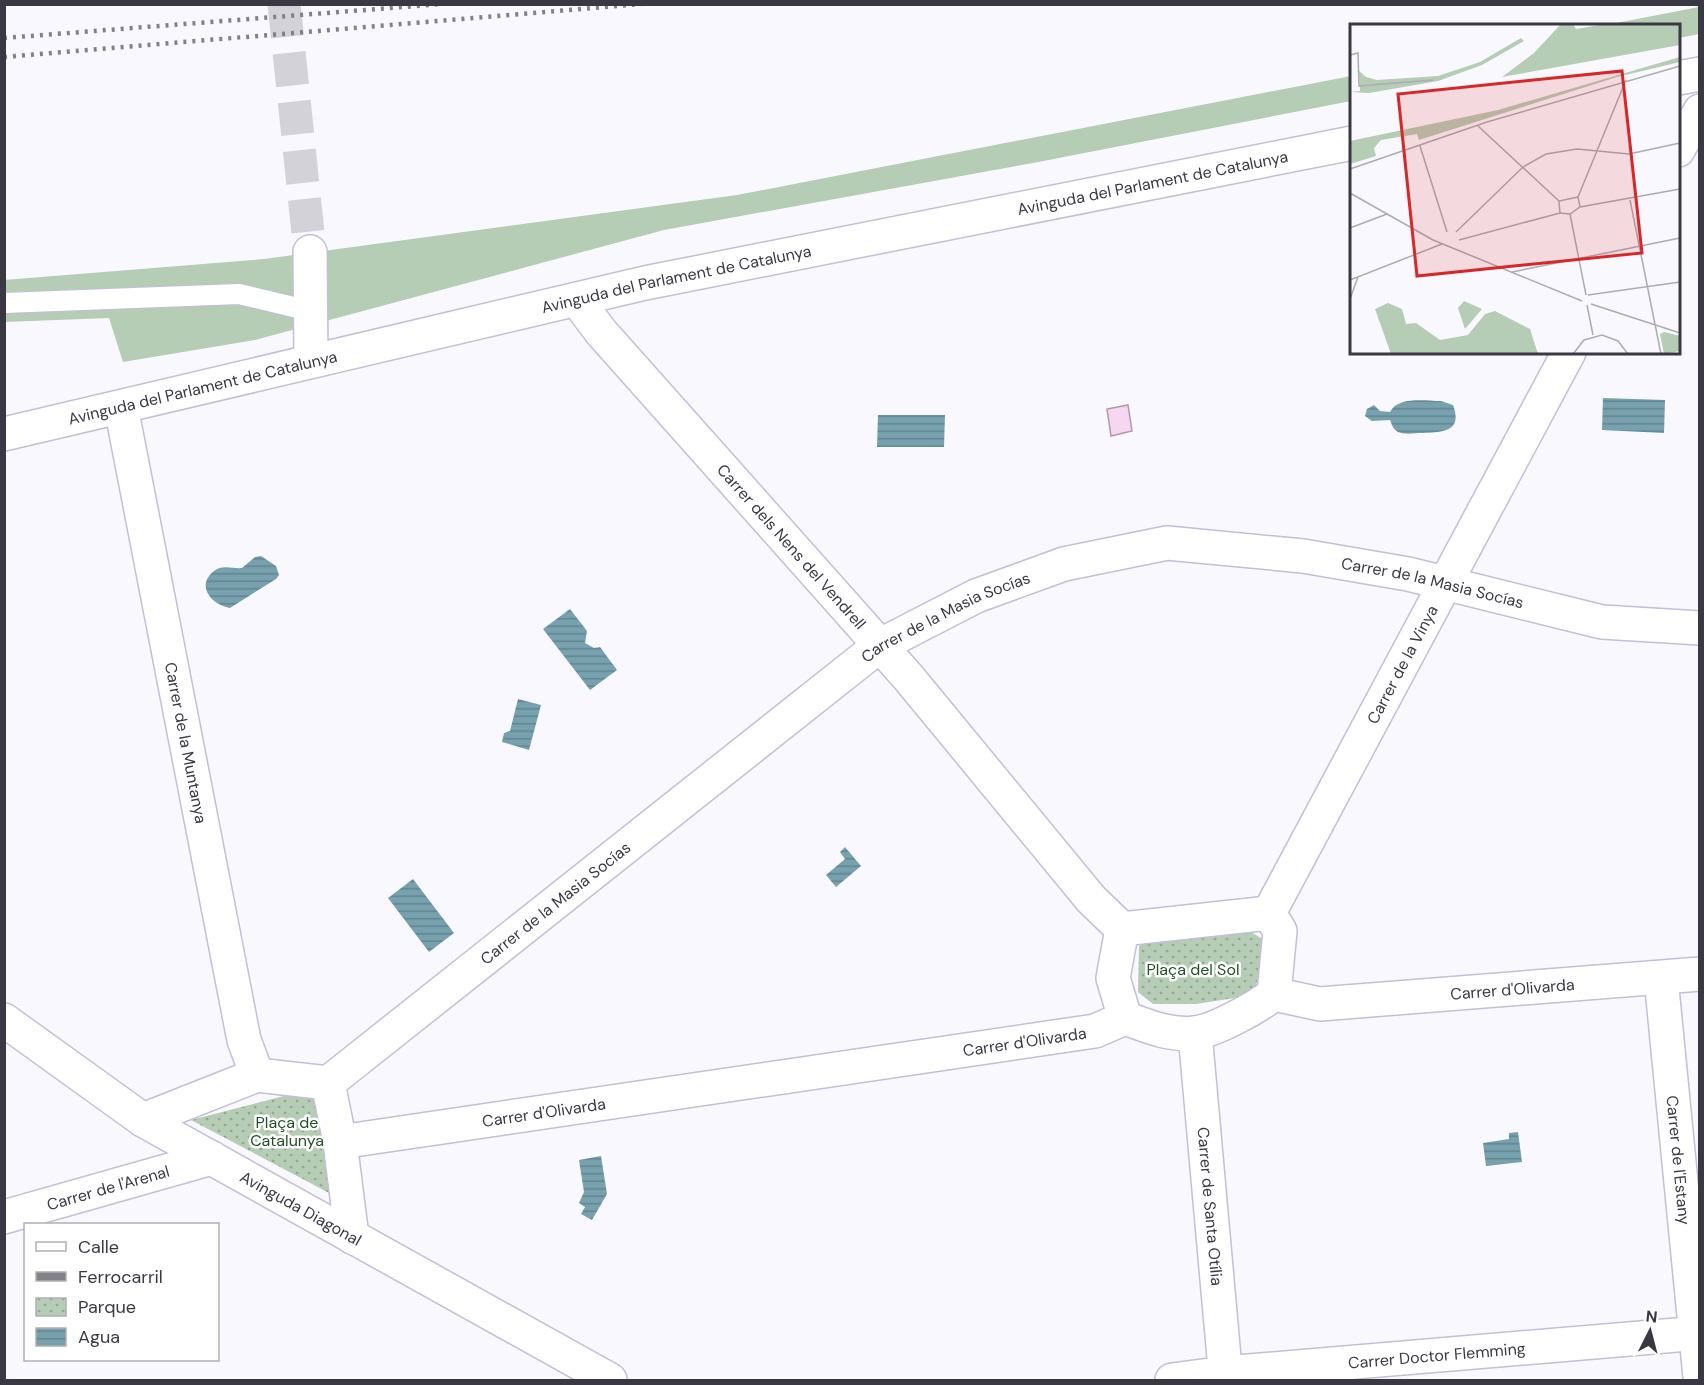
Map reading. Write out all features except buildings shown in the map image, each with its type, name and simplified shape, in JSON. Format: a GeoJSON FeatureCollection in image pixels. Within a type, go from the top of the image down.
{"type":"FeatureCollection","features":[{"type":"Feature","properties":{"kind":"street"},"geometry":{"type":"LineString","coordinates":[[1680,78],[1700,74]]}},
{"type":"Feature","properties":{"kind":"street"},"geometry":{"type":"LineString","coordinates":[[1680,146],[1700,111]]}},
{"type":"Feature","properties":{"kind":"street","name":"Avinguda del Parlament de Catalunya"},"geometry":{"type":"LineString","coordinates":[[4,434],[577,300],[645,282],[1350,143]]}},
{"type":"Feature","properties":{"kind":"street"},"geometry":{"type":"LineString","coordinates":[[310,252],[311,361]]}},
{"type":"Feature","properties":{"kind":"street","name":"Carrer dels Nens del Vendrell"},"geometry":{"type":"LineString","coordinates":[[577,300],[601,332],[908,677],[1091,899],[1122,929]]}},
{"type":"Feature","properties":{"kind":"street","name":"Carrer de la Vinya"},"geometry":{"type":"LineString","coordinates":[[1269,914],[1568,354]]}},
{"type":"Feature","properties":{"kind":"street","name":"Carrer de la Muntanya"},"geometry":{"type":"LineString","coordinates":[[122,407],[244,1040],[257,1075]]}},
{"type":"Feature","properties":{"kind":"street","name":"Carrer de la Masia Socías"},"geometry":{"type":"LineString","coordinates":[[328,1083],[879,646],[976,596],[1064,564],[1167,543],[1303,555],[1446,582],[1479,593],[1602,621],[1700,628]]}},
{"type":"Feature","properties":{"kind":"street"},"geometry":{"type":"LineString","coordinates":[[1269,914],[1280,931],[1274,994],[1255,1008],[1195,1033],[1163,1031],[1125,1018],[1113,978],[1122,929],[1269,914]]}},
{"type":"Feature","properties":{"kind":"street","name":"Carrer d'Olivarda"},"geometry":{"type":"LineString","coordinates":[[1274,994],[1320,1004],[1700,974]]}},
{"type":"Feature","properties":{"kind":"street","name":"Carrer de l'Estany"},"geometry":{"type":"LineString","coordinates":[[1661,978],[1700,1377]]}},
{"type":"Feature","properties":{"kind":"street","name":"Carrer d'Olivarda"},"geometry":{"type":"LineString","coordinates":[[340,1142],[1095,1030],[1125,1018]]}},
{"type":"Feature","properties":{"kind":"street","name":"Avinguda Diagonal"},"geometry":{"type":"LineString","coordinates":[[4,1020],[143,1120],[610,1380]]}},
{"type":"Feature","properties":{"kind":"street","name":"Carrer de Santa Otília"},"geometry":{"type":"LineString","coordinates":[[1195,1033],[1226,1377]]}},
{"type":"Feature","properties":{"kind":"street"},"geometry":{"type":"LineString","coordinates":[[143,1120],[257,1075],[328,1083],[340,1142],[352,1237]]}},
{"type":"Feature","properties":{"kind":"street","name":"Carrer de l'Arenal"},"geometry":{"type":"LineString","coordinates":[[4,1216],[212,1158]]}},
{"type":"Feature","properties":{"kind":"street","name":"Carrer Doctor Flemming"},"geometry":{"type":"LineString","coordinates":[[1172,1380],[1226,1377],[1696,1333]]}},
{"type":"Feature","properties":{"kind":"lane"},"geometry":{"type":"LineString","coordinates":[[4,303],[239,294],[310,311]]}},
{"type":"Feature","properties":{"kind":"green space"},"geometry":{"type":"Polygon","coordinates":[[[1699,7],[1699,34],[1680,38],[1680,24],[1611,24],[1699,7]]]}},
{"type":"Feature","properties":{"kind":"green space"},"geometry":{"type":"Polygon","coordinates":[[[1350,76],[1350,101],[1033,163],[664,230],[255,340],[123,362],[109,318],[5,322],[4,280],[264,259],[737,195],[1350,76]]]}},
{"type":"Feature","properties":{"kind":"green space","name":"Plaça del Sol"},"geometry":{"type":"Polygon","coordinates":[[[1244,928],[1266,941],[1254,995],[1196,1004],[1153,1004],[1138,992],[1139,946],[1151,937],[1244,928]]]}},
{"type":"Feature","properties":{"kind":"green space","name":"Plaça de Catalunya"},"geometry":{"type":"Polygon","coordinates":[[[303,1091],[313,1095],[318,1107],[331,1194],[191,1120],[303,1091]]]}},
{"type":"Feature","properties":{"kind":"water"},"geometry":{"type":"Polygon","coordinates":[[[1603,398],[1665,400],[1664,433],[1602,430],[1603,398]]]}},
{"type":"Feature","properties":{"kind":"water"},"geometry":{"type":"Polygon","coordinates":[[[1405,401],[1441,401],[1453,405],[1455,414],[1453,425],[1444,431],[1401,433],[1395,430],[1390,420],[1372,421],[1365,416],[1367,409],[1374,405],[1380,411],[1390,412],[1405,401]]]}},
{"type":"Feature","properties":{"kind":"water"},"geometry":{"type":"Polygon","coordinates":[[[878,415],[945,415],[944,447],[877,447],[878,415]]]}},
{"type":"Feature","properties":{"kind":"water"},"geometry":{"type":"Polygon","coordinates":[[[261,556],[276,566],[279,575],[276,579],[230,608],[217,603],[208,594],[206,583],[214,571],[224,567],[242,568],[255,557],[261,556]]]}},
{"type":"Feature","properties":{"kind":"water"},"geometry":{"type":"Polygon","coordinates":[[[570,609],[587,631],[585,643],[594,648],[600,647],[617,670],[590,690],[543,629],[570,609]]]}},
{"type":"Feature","properties":{"kind":"water"},"geometry":{"type":"Polygon","coordinates":[[[518,699],[541,705],[529,750],[502,742],[504,733],[510,731],[518,699]]]}},
{"type":"Feature","properties":{"kind":"water"},"geometry":{"type":"Polygon","coordinates":[[[845,847],[861,866],[836,887],[826,875],[845,859],[840,852],[845,847]]]}},
{"type":"Feature","properties":{"kind":"water"},"geometry":{"type":"Polygon","coordinates":[[[413,879],[454,933],[429,952],[388,898],[413,879]]]}},
{"type":"Feature","properties":{"kind":"water"},"geometry":{"type":"Polygon","coordinates":[[[1518,1132],[1522,1162],[1486,1166],[1483,1143],[1509,1139],[1509,1133],[1518,1132]]]}},
{"type":"Feature","properties":{"kind":"water"},"geometry":{"type":"Polygon","coordinates":[[[601,1156],[607,1194],[592,1220],[581,1214],[585,1207],[579,1203],[584,1192],[579,1160],[601,1156]]]}},
{"type":"Feature","properties":{"kind":"tunnel"},"geometry":{"type":"LineString","coordinates":[[284,4],[310,252]]}},
{"type":"Feature","properties":{"kind":"railway"},"geometry":{"type":"LineString","coordinates":[[4,38],[442,4]]}},
{"type":"Feature","properties":{"kind":"railway"},"geometry":{"type":"LineString","coordinates":[[4,57],[642,4]]}}]}
